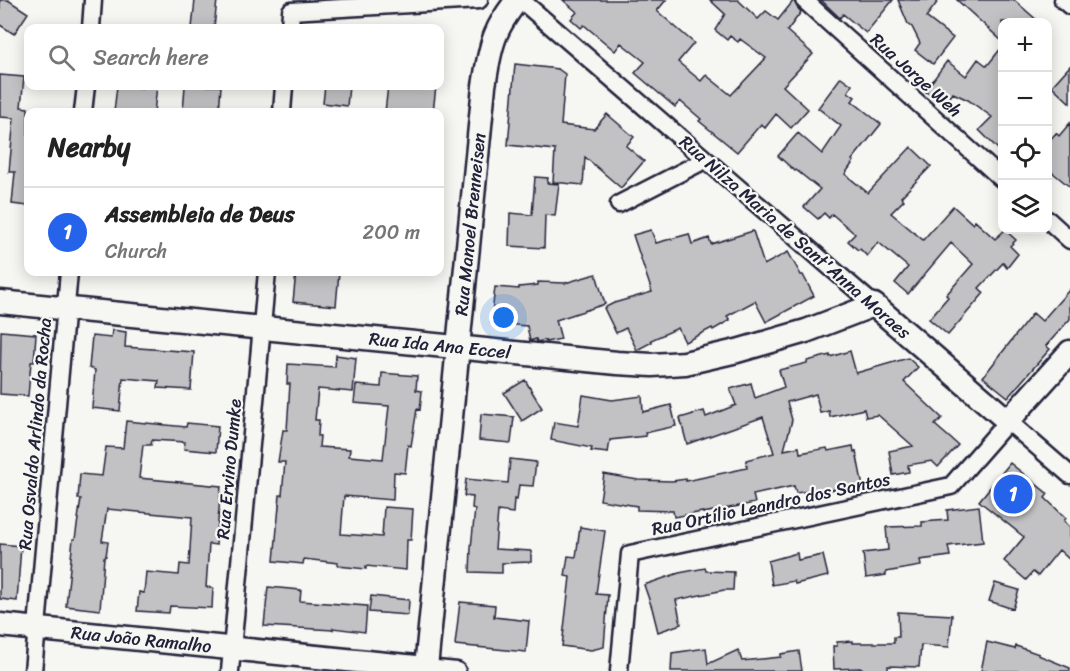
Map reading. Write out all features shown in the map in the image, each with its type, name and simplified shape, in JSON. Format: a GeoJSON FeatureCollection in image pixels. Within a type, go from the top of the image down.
{"type":"FeatureCollection","features":[{"type":"Feature","properties":{"kind":"street"},"geometry":{"type":"LineString","coordinates":[[91,24],[93,0]]}},
{"type":"Feature","properties":{"kind":"street"},"geometry":{"type":"LineString","coordinates":[[290,24],[291,11],[479,0]]}},
{"type":"Feature","properties":{"kind":"street","name":"Rua Nilza Maria de Sant'Anna Moraes"},"geometry":{"type":"LineString","coordinates":[[519,0],[1070,475]]}},
{"type":"Feature","properties":{"kind":"street","name":"Rua Manoel Brenneisen"},"geometry":{"type":"LineString","coordinates":[[426,670],[483,98],[495,35],[503,20],[519,0]]}},
{"type":"Feature","properties":{"kind":"street","name":"Rua Jorge Weh"},"geometry":{"type":"LineString","coordinates":[[804,0],[998,175]]}},
{"type":"Feature","properties":{"kind":"street"},"geometry":{"type":"LineString","coordinates":[[1063,0],[1070,6]]}},
{"type":"Feature","properties":{"kind":"street"},"geometry":{"type":"LineString","coordinates":[[83,108],[86,90]]}},
{"type":"Feature","properties":{"kind":"street"},"geometry":{"type":"LineString","coordinates":[[282,108],[284,90]]}},
{"type":"Feature","properties":{"kind":"street"},"geometry":{"type":"LineString","coordinates":[[619,204],[705,160]]}},
{"type":"Feature","properties":{"kind":"street"},"geometry":{"type":"LineString","coordinates":[[1052,224],[1070,240]]}},
{"type":"Feature","properties":{"kind":"street","name":"Rua Osvaldo Arlindo da Rocha"},"geometry":{"type":"LineString","coordinates":[[33,671],[69,276]]}},
{"type":"Feature","properties":{"kind":"street","name":"Rua Ervino Dumke"},"geometry":{"type":"LineString","coordinates":[[231,660],[267,276]]}},
{"type":"Feature","properties":{"kind":"street","name":"Rua Ida Ana Eccel"},"geometry":{"type":"LineString","coordinates":[[0,302],[457,348],[652,365],[686,363],[737,351],[807,331],[874,305]]}},
{"type":"Feature","properties":{"kind":"street"},"geometry":{"type":"LineString","coordinates":[[1008,421],[1070,352]]}},
{"type":"Feature","properties":{"kind":"street","name":"Rua Ortílio Leandro dos Santos"},"geometry":{"type":"LineString","coordinates":[[619,671],[630,554],[951,486],[1008,421]]}},
{"type":"Feature","properties":{"kind":"street","name":"Rua João Ramalho"},"geometry":{"type":"LineString","coordinates":[[0,626],[37,629],[231,660],[426,670]]}},
{"type":"Feature","properties":{"kind":"street"},"geometry":{"type":"LineString","coordinates":[[426,670],[457,671]]}},
{"type":"Feature","properties":{"kind":"building"},"geometry":{"type":"Polygon","coordinates":[[[0,0],[8,0],[28,13],[14,34],[0,25],[0,0]]]}},
{"type":"Feature","properties":{"kind":"building"},"geometry":{"type":"Polygon","coordinates":[[[195,0],[217,0],[214,24],[192,24],[195,0]]]}},
{"type":"Feature","properties":{"kind":"building"},"geometry":{"type":"Polygon","coordinates":[[[563,0],[666,0],[657,11],[694,43],[678,62],[701,81],[706,75],[731,95],[766,58],[740,39],[738,42],[730,36],[727,40],[715,30],[725,14],[710,0],[738,0],[758,19],[766,11],[778,20],[794,0],[801,12],[787,31],[813,54],[783,86],[808,109],[791,128],[776,114],[765,128],[761,124],[737,152],[699,121],[701,119],[680,101],[675,107],[635,73],[645,62],[621,43],[615,51],[584,25],[581,28],[571,19],[577,12],[563,0]]]}},
{"type":"Feature","properties":{"kind":"building"},"geometry":{"type":"Polygon","coordinates":[[[821,0],[893,0],[866,33],[843,14],[840,18],[821,0]]]}},
{"type":"Feature","properties":{"kind":"building"},"geometry":{"type":"Polygon","coordinates":[[[898,0],[939,0],[926,17],[953,38],[933,64],[915,50],[920,43],[908,24],[898,0]]]}},
{"type":"Feature","properties":{"kind":"building"},"geometry":{"type":"Polygon","coordinates":[[[957,0],[1014,0],[1034,18],[998,18],[998,37],[957,0]]]}},
{"type":"Feature","properties":{"kind":"building"},"geometry":{"type":"Polygon","coordinates":[[[998,52],[998,149],[979,130],[992,117],[968,100],[953,93],[944,105],[925,91],[947,61],[966,76],[978,59],[987,66],[998,52]]]}},
{"type":"Feature","properties":{"kind":"building"},"geometry":{"type":"Polygon","coordinates":[[[515,64],[558,69],[565,74],[561,125],[594,129],[607,114],[634,137],[626,146],[644,161],[621,188],[585,157],[583,185],[553,182],[555,150],[508,145],[515,64]]]}},
{"type":"Feature","properties":{"kind":"building"},"geometry":{"type":"Polygon","coordinates":[[[1070,66],[1070,103],[1052,86],[1070,66]]]}},
{"type":"Feature","properties":{"kind":"building"},"geometry":{"type":"Polygon","coordinates":[[[0,75],[24,77],[21,107],[28,108],[24,108],[24,206],[12,204],[15,172],[9,172],[14,118],[0,117],[0,75]]]}},
{"type":"Feature","properties":{"kind":"building"},"geometry":{"type":"Polygon","coordinates":[[[841,77],[852,85],[848,92],[855,97],[852,101],[881,124],[852,160],[854,161],[845,174],[868,193],[911,147],[931,166],[901,197],[904,200],[891,213],[923,240],[953,206],[995,239],[1001,234],[1009,234],[1016,240],[1010,246],[1018,254],[1007,268],[1003,263],[979,288],[984,293],[948,335],[929,319],[973,264],[951,243],[908,294],[895,283],[908,267],[878,242],[867,256],[848,241],[855,234],[832,214],[829,218],[824,213],[818,219],[804,207],[820,189],[778,156],[798,133],[822,154],[841,126],[818,108],[841,77]]]}},
{"type":"Feature","properties":{"kind":"building"},"geometry":{"type":"Polygon","coordinates":[[[117,90],[157,90],[154,108],[114,108],[117,90]]]}},
{"type":"Feature","properties":{"kind":"building"},"geometry":{"type":"Polygon","coordinates":[[[185,90],[221,90],[219,108],[183,108],[185,90]]]}},
{"type":"Feature","properties":{"kind":"building"},"geometry":{"type":"Polygon","coordinates":[[[325,90],[349,90],[347,106],[323,103],[325,90]]]}},
{"type":"Feature","properties":{"kind":"building"},"geometry":{"type":"Polygon","coordinates":[[[388,90],[436,90],[433,108],[385,108],[388,90]]]}},
{"type":"Feature","properties":{"kind":"building"},"geometry":{"type":"Polygon","coordinates":[[[1070,123],[1070,187],[1052,172],[1052,137],[1056,133],[1059,136],[1070,123]]]}},
{"type":"Feature","properties":{"kind":"building"},"geometry":{"type":"Polygon","coordinates":[[[535,177],[548,178],[547,183],[559,184],[555,216],[545,215],[544,248],[509,246],[510,213],[532,215],[535,177]]]}},
{"type":"Feature","properties":{"kind":"building"},"geometry":{"type":"Polygon","coordinates":[[[651,230],[656,243],[689,234],[692,244],[709,238],[711,244],[753,231],[764,265],[788,252],[814,296],[766,322],[755,301],[727,316],[730,320],[713,330],[712,328],[685,342],[678,328],[651,340],[652,342],[637,350],[626,328],[616,333],[604,308],[652,292],[633,235],[651,230]]]}},
{"type":"Feature","properties":{"kind":"building"},"geometry":{"type":"Polygon","coordinates":[[[596,274],[605,304],[556,320],[561,339],[546,342],[545,340],[537,342],[536,339],[530,341],[527,326],[491,323],[495,287],[519,289],[519,287],[538,285],[538,282],[565,283],[596,274]]]}},
{"type":"Feature","properties":{"kind":"building"},"geometry":{"type":"Polygon","coordinates":[[[296,276],[339,276],[336,306],[293,302],[296,276]]]}},
{"type":"Feature","properties":{"kind":"building"},"geometry":{"type":"Polygon","coordinates":[[[1070,289],[1070,319],[1046,346],[1050,349],[1008,397],[983,377],[1033,313],[1042,321],[1070,289]]]}},
{"type":"Feature","properties":{"kind":"building"},"geometry":{"type":"Polygon","coordinates":[[[112,330],[126,332],[125,347],[194,352],[191,390],[158,388],[159,381],[123,378],[120,411],[92,408],[95,370],[89,368],[92,336],[111,338],[112,330]]]}},
{"type":"Feature","properties":{"kind":"building"},"geometry":{"type":"Polygon","coordinates":[[[1,331],[36,334],[28,396],[0,394],[1,331]]]}},
{"type":"Feature","properties":{"kind":"building"},"geometry":{"type":"Polygon","coordinates":[[[850,351],[856,373],[908,358],[918,367],[904,382],[942,418],[935,425],[958,445],[938,467],[932,461],[908,465],[909,472],[893,475],[889,451],[913,446],[878,415],[866,417],[864,409],[830,417],[829,411],[820,413],[816,394],[787,402],[792,420],[784,450],[799,447],[800,453],[853,446],[863,487],[847,490],[846,487],[809,494],[808,491],[796,493],[794,486],[753,495],[755,503],[674,517],[673,511],[637,510],[637,506],[600,500],[604,474],[638,480],[686,479],[686,481],[747,468],[746,460],[774,453],[763,417],[687,444],[680,418],[704,411],[706,417],[736,405],[730,389],[751,383],[755,398],[784,387],[779,370],[850,351]]]}},
{"type":"Feature","properties":{"kind":"building"},"geometry":{"type":"Polygon","coordinates":[[[336,355],[356,358],[353,392],[318,389],[315,420],[319,420],[319,447],[350,449],[349,456],[383,459],[389,406],[354,403],[356,385],[381,387],[382,373],[417,376],[416,390],[422,391],[411,446],[408,445],[405,473],[394,472],[393,500],[344,496],[341,534],[382,537],[384,507],[413,509],[411,540],[407,540],[406,570],[338,566],[338,563],[304,559],[303,564],[274,561],[285,462],[278,462],[283,430],[287,430],[290,384],[287,384],[288,364],[335,367],[336,355]]]}},
{"type":"Feature","properties":{"kind":"building"},"geometry":{"type":"Polygon","coordinates":[[[525,380],[542,408],[522,421],[504,393],[525,380]]]}},
{"type":"Feature","properties":{"kind":"building"},"geometry":{"type":"Polygon","coordinates":[[[583,395],[612,400],[642,396],[643,412],[671,405],[676,426],[645,433],[646,436],[610,440],[608,453],[591,451],[592,448],[551,440],[554,422],[578,426],[583,395]]]}},
{"type":"Feature","properties":{"kind":"building"},"geometry":{"type":"Polygon","coordinates":[[[481,414],[514,417],[511,443],[479,440],[481,414]]]}},
{"type":"Feature","properties":{"kind":"building"},"geometry":{"type":"Polygon","coordinates":[[[126,421],[186,427],[187,423],[218,426],[216,452],[184,449],[185,442],[152,440],[151,445],[143,445],[139,478],[221,486],[216,545],[209,544],[206,587],[213,588],[212,608],[170,606],[169,613],[137,611],[139,592],[144,593],[146,572],[179,575],[180,564],[189,565],[192,517],[107,509],[102,541],[108,542],[104,557],[100,610],[66,606],[73,539],[75,539],[81,499],[78,499],[80,474],[102,476],[106,447],[123,448],[126,421]]]}},
{"type":"Feature","properties":{"kind":"building"},"geometry":{"type":"Polygon","coordinates":[[[510,459],[536,462],[533,486],[519,485],[517,500],[514,499],[513,513],[498,511],[495,549],[531,551],[531,562],[502,563],[502,573],[470,572],[475,509],[472,508],[473,497],[464,496],[466,479],[508,483],[510,459]]]}},
{"type":"Feature","properties":{"kind":"building"},"geometry":{"type":"Polygon","coordinates":[[[1010,463],[1048,494],[1045,498],[1066,518],[1064,521],[1070,527],[1070,560],[1059,550],[1038,576],[1033,572],[1026,580],[1004,561],[1024,537],[979,501],[1010,463]]]}},
{"type":"Feature","properties":{"kind":"building"},"geometry":{"type":"Polygon","coordinates":[[[979,506],[983,542],[948,546],[950,556],[920,560],[921,566],[866,578],[863,553],[888,550],[886,527],[922,526],[922,522],[948,520],[947,510],[979,506]]]}},
{"type":"Feature","properties":{"kind":"building"},"geometry":{"type":"Polygon","coordinates":[[[580,527],[605,531],[596,594],[608,595],[604,647],[591,650],[562,646],[570,577],[565,576],[568,556],[576,557],[580,527]]]}},
{"type":"Feature","properties":{"kind":"building"},"geometry":{"type":"Polygon","coordinates":[[[0,544],[21,546],[17,601],[0,599],[0,544]]]}},
{"type":"Feature","properties":{"kind":"building"},"geometry":{"type":"Polygon","coordinates":[[[797,553],[798,560],[823,555],[828,576],[795,584],[794,581],[772,585],[768,561],[797,553]]]}},
{"type":"Feature","properties":{"kind":"building"},"geometry":{"type":"Polygon","coordinates":[[[705,568],[706,571],[734,572],[733,590],[676,600],[681,624],[658,632],[644,585],[679,573],[705,568]]]}},
{"type":"Feature","properties":{"kind":"building"},"geometry":{"type":"Polygon","coordinates":[[[995,583],[1019,590],[1013,609],[989,601],[995,583]]]}},
{"type":"Feature","properties":{"kind":"building"},"geometry":{"type":"Polygon","coordinates":[[[268,587],[301,590],[300,601],[367,606],[365,632],[333,628],[333,630],[264,626],[268,587]]]}},
{"type":"Feature","properties":{"kind":"building"},"geometry":{"type":"Polygon","coordinates":[[[371,596],[409,600],[408,615],[369,612],[371,596]]]}},
{"type":"Feature","properties":{"kind":"building"},"geometry":{"type":"Polygon","coordinates":[[[460,602],[495,605],[494,617],[529,621],[526,652],[455,645],[460,602]]]}},
{"type":"Feature","properties":{"kind":"building"},"geometry":{"type":"Polygon","coordinates":[[[898,612],[952,615],[949,647],[921,645],[919,667],[888,666],[888,671],[862,671],[862,668],[834,669],[833,646],[837,646],[837,642],[894,643],[894,637],[899,637],[898,612]]]}},
{"type":"Feature","properties":{"kind":"building"},"geometry":{"type":"Polygon","coordinates":[[[987,642],[1015,649],[1016,646],[1039,654],[1070,668],[1070,671],[981,671],[987,642]]]}},
{"type":"Feature","properties":{"kind":"building"},"geometry":{"type":"Polygon","coordinates":[[[706,648],[708,664],[738,650],[742,661],[781,657],[781,654],[799,651],[802,671],[671,671],[672,653],[706,648]]]}},
{"type":"Feature","properties":{"kind":"place","name":"Assembleia de Deus"},"geometry":{"type":"Point","coordinates":[1013,494]}}]}
